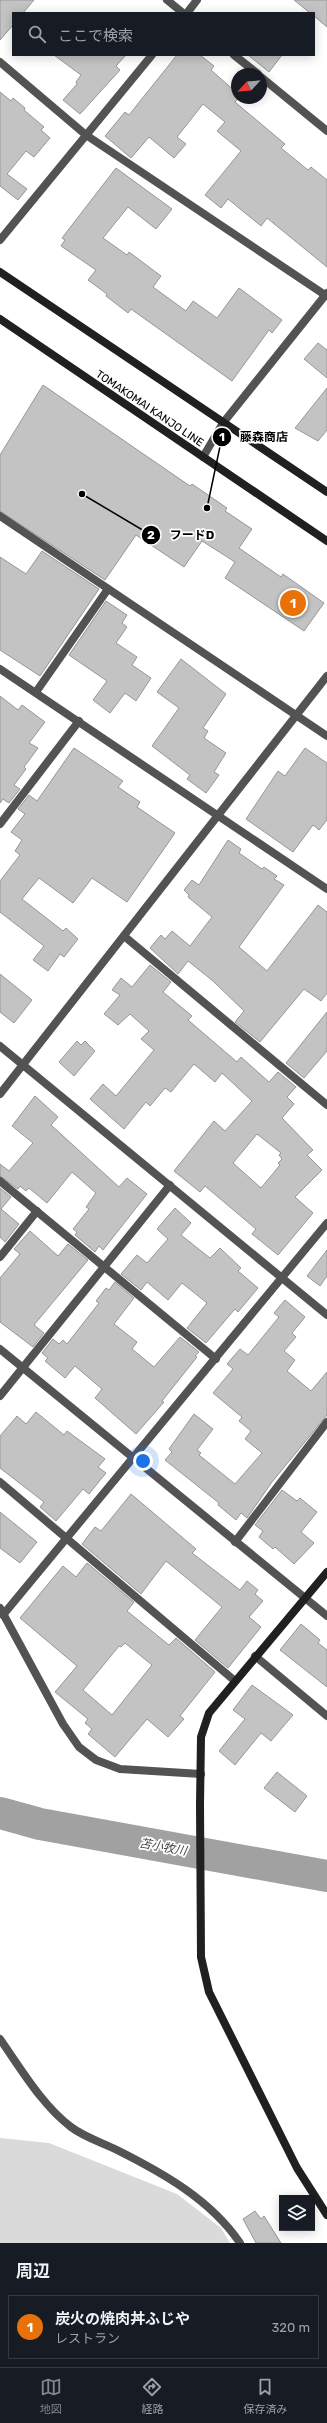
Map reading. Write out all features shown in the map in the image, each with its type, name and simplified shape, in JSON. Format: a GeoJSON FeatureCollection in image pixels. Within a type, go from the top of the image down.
{"type":"FeatureCollection","features":[{"type":"Feature","properties":{"kind":"main road"},"geometry":{"type":"LineString","coordinates":[[0,272],[327,492]]}},
{"type":"Feature","properties":{"kind":"main road","name":"TOMAKOMAI KANJO LINE"},"geometry":{"type":"LineString","coordinates":[[0,319],[327,541]]}},
{"type":"Feature","properties":{"kind":"main road"},"geometry":{"type":"LineString","coordinates":[[327,1572],[255,1656],[209,1713],[202,1737],[200,1804],[201,1957],[209,1992],[297,2168],[327,2215]]}},
{"type":"Feature","properties":{"kind":"street"},"geometry":{"type":"LineString","coordinates":[[167,0],[182,12]]}},
{"type":"Feature","properties":{"kind":"street"},"geometry":{"type":"LineString","coordinates":[[188,12],[197,0]]}},
{"type":"Feature","properties":{"kind":"street"},"geometry":{"type":"LineString","coordinates":[[0,240],[151,56]]}},
{"type":"Feature","properties":{"kind":"street"},"geometry":{"type":"LineString","coordinates":[[235,56],[250,68]]}},
{"type":"Feature","properties":{"kind":"street"},"geometry":{"type":"LineString","coordinates":[[0,62],[86,135],[326,294],[223,423],[203,457]]}},
{"type":"Feature","properties":{"kind":"street"},"geometry":{"type":"LineString","coordinates":[[267,82],[327,130]]}},
{"type":"Feature","properties":{"kind":"street"},"geometry":{"type":"LineString","coordinates":[[0,516],[327,736]]}},
{"type":"Feature","properties":{"kind":"street"},"geometry":{"type":"LineString","coordinates":[[36,692],[108,589]]}},
{"type":"Feature","properties":{"kind":"street"},"geometry":{"type":"LineString","coordinates":[[0,669],[327,889]]}},
{"type":"Feature","properties":{"kind":"street"},"geometry":{"type":"LineString","coordinates":[[0,1094],[220,816],[327,676]]}},
{"type":"Feature","properties":{"kind":"street"},"geometry":{"type":"LineString","coordinates":[[0,824],[79,721]]}},
{"type":"Feature","properties":{"kind":"street"},"geometry":{"type":"LineString","coordinates":[[124,936],[327,1105]]}},
{"type":"Feature","properties":{"kind":"street"},"geometry":{"type":"LineString","coordinates":[[0,1046],[327,1315]]}},
{"type":"Feature","properties":{"kind":"street"},"geometry":{"type":"LineString","coordinates":[[0,1181],[216,1359]]}},
{"type":"Feature","properties":{"kind":"street"},"geometry":{"type":"LineString","coordinates":[[0,1396],[105,1268],[170,1185]]}},
{"type":"Feature","properties":{"kind":"street"},"geometry":{"type":"LineString","coordinates":[[0,1257],[37,1211]]}},
{"type":"Feature","properties":{"kind":"street"},"geometry":{"type":"LineString","coordinates":[[201,1774],[120,1769],[96,1760],[79,1747],[63,1724],[2,1612],[67,1540],[327,1223]]}},
{"type":"Feature","properties":{"kind":"street"},"geometry":{"type":"LineString","coordinates":[[0,1349],[327,1616]]}},
{"type":"Feature","properties":{"kind":"street"},"geometry":{"type":"LineString","coordinates":[[235,1542],[327,1422]]}},
{"type":"Feature","properties":{"kind":"street"},"geometry":{"type":"LineString","coordinates":[[0,1482],[235,1681]]}},
{"type":"Feature","properties":{"kind":"street"},"geometry":{"type":"LineString","coordinates":[[255,1656],[327,1716]]}},
{"type":"Feature","properties":{"kind":"street"},"geometry":{"type":"LineString","coordinates":[[0,2040],[29,2081],[71,2127],[152,2168],[201,2200],[233,2232],[240,2243]]}},
{"type":"Feature","properties":{"kind":"shaded area"},"geometry":{"type":"Polygon","coordinates":[[[0,2138],[49,2143],[177,2194],[221,2228],[230,2243],[0,2243],[0,2138]]]}},
{"type":"Feature","properties":{"kind":"building"},"geometry":{"type":"Polygon","coordinates":[[[0,0],[34,0],[24,12],[12,12],[12,26],[0,40],[0,0]]]}},
{"type":"Feature","properties":{"kind":"building"},"geometry":{"type":"Polygon","coordinates":[[[294,0],[327,0],[327,27],[315,17],[315,12],[309,12],[294,0]]]}},
{"type":"Feature","properties":{"kind":"building"},"geometry":{"type":"Polygon","coordinates":[[[55,56],[125,56],[116,66],[120,70],[80,114],[63,100],[77,84],[76,82],[81,75],[55,56]]]}},
{"type":"Feature","properties":{"kind":"building"},"geometry":{"type":"Polygon","coordinates":[[[176,56],[201,56],[214,66],[211,70],[231,88],[231,104],[237,104],[285,144],[281,148],[308,170],[311,167],[327,180],[327,267],[267,218],[261,226],[228,199],[221,208],[205,195],[241,151],[217,131],[225,122],[203,104],[177,137],[186,144],[174,158],[149,137],[131,158],[105,136],[125,112],[129,115],[176,56]]]}},
{"type":"Feature","properties":{"kind":"building"},"geometry":{"type":"Polygon","coordinates":[[[249,56],[281,56],[269,72],[267,68],[264,68],[249,56]]]}},
{"type":"Feature","properties":{"kind":"building"},"geometry":{"type":"Polygon","coordinates":[[[0,92],[11,101],[13,98],[25,108],[24,110],[44,127],[41,130],[50,138],[34,157],[26,151],[7,174],[27,189],[18,200],[0,186],[0,92]]]}},
{"type":"Feature","properties":{"kind":"building"},"geometry":{"type":"Polygon","coordinates":[[[116,168],[172,209],[156,229],[128,207],[103,238],[127,255],[129,252],[161,276],[153,287],[186,311],[193,301],[217,318],[239,288],[282,320],[272,333],[269,330],[232,381],[131,309],[128,313],[106,296],[107,294],[88,280],[96,270],[61,246],[65,240],[62,238],[116,168]]]}},
{"type":"Feature","properties":{"kind":"building"},"geometry":{"type":"Polygon","coordinates":[[[318,343],[327,350],[327,378],[304,359],[318,343]]]}},
{"type":"Feature","properties":{"kind":"building"},"geometry":{"type":"Polygon","coordinates":[[[43,385],[190,486],[192,484],[227,508],[225,511],[252,529],[239,548],[281,577],[283,574],[324,603],[304,631],[225,578],[235,562],[202,541],[184,567],[136,535],[105,580],[0,511],[0,455],[43,385]]]}},
{"type":"Feature","properties":{"kind":"building"},"geometry":{"type":"Polygon","coordinates":[[[327,388],[327,430],[318,441],[295,428],[327,388]]]}},
{"type":"Feature","properties":{"kind":"building"},"geometry":{"type":"Polygon","coordinates":[[[42,551],[99,589],[40,676],[0,650],[0,557],[26,574],[42,551]]]}},
{"type":"Feature","properties":{"kind":"building"},"geometry":{"type":"Polygon","coordinates":[[[106,601],[127,615],[122,623],[127,627],[116,643],[137,657],[132,665],[151,678],[136,701],[125,693],[110,713],[93,700],[107,681],[69,655],[106,601]]]}},
{"type":"Feature","properties":{"kind":"building"},"geometry":{"type":"Polygon","coordinates":[[[181,659],[226,694],[203,728],[208,731],[204,738],[226,753],[214,772],[219,775],[206,793],[187,779],[190,775],[152,746],[179,708],[157,692],[181,659]]]}},
{"type":"Feature","properties":{"kind":"building"},"geometry":{"type":"Polygon","coordinates":[[[0,696],[18,710],[22,705],[45,722],[29,743],[38,748],[24,767],[26,769],[14,785],[20,789],[9,803],[3,799],[0,803],[0,696]]]}},
{"type":"Feature","properties":{"kind":"building"},"geometry":{"type":"Polygon","coordinates":[[[74,748],[123,781],[118,787],[140,802],[137,807],[175,833],[127,902],[92,878],[73,903],[39,878],[22,899],[63,931],[66,928],[78,939],[64,957],[60,954],[48,971],[33,960],[44,946],[0,912],[0,881],[20,855],[15,851],[22,840],[11,832],[25,814],[18,809],[29,795],[37,801],[74,748]]]}},
{"type":"Feature","properties":{"kind":"building"},"geometry":{"type":"Polygon","coordinates":[[[305,748],[327,763],[327,820],[319,830],[313,825],[293,852],[246,819],[278,771],[285,776],[305,748]]]}},
{"type":"Feature","properties":{"kind":"building"},"geometry":{"type":"Polygon","coordinates":[[[228,840],[241,849],[239,853],[262,869],[264,867],[277,876],[274,879],[284,885],[239,947],[267,971],[318,905],[327,912],[327,993],[321,1001],[304,989],[260,1042],[235,1022],[244,1011],[213,981],[188,961],[178,974],[150,948],[161,935],[165,939],[172,931],[190,946],[212,917],[188,897],[189,895],[184,890],[192,880],[199,885],[228,840]]]}},
{"type":"Feature","properties":{"kind":"building"},"geometry":{"type":"Polygon","coordinates":[[[150,965],[171,982],[163,992],[192,1016],[188,1020],[237,1062],[241,1057],[269,1082],[278,1072],[296,1087],[287,1097],[294,1104],[282,1118],[313,1150],[307,1155],[322,1170],[295,1197],[313,1213],[278,1255],[252,1234],[256,1229],[205,1186],[200,1192],[174,1171],[214,1121],[225,1131],[252,1101],[222,1073],[215,1082],[194,1064],[171,1092],[165,1088],[150,1106],[146,1102],[124,1129],[90,1099],[103,1084],[116,1096],[154,1050],[141,1039],[149,1031],[130,1014],[118,1025],[104,1014],[120,995],[112,990],[121,978],[132,987],[150,965]],[[257,1134],[233,1163],[261,1188],[280,1165],[278,1163],[282,1159],[279,1155],[281,1153],[257,1134]]]}},
{"type":"Feature","properties":{"kind":"building"},"geometry":{"type":"Polygon","coordinates":[[[0,974],[32,1000],[14,1023],[0,1012],[0,974]]]}},
{"type":"Feature","properties":{"kind":"building"},"geometry":{"type":"Polygon","coordinates":[[[327,1012],[327,1051],[304,1078],[286,1063],[327,1012]]]}},
{"type":"Feature","properties":{"kind":"building"},"geometry":{"type":"Polygon","coordinates":[[[77,1041],[81,1045],[85,1041],[95,1051],[74,1076],[59,1062],[77,1041]]]}},
{"type":"Feature","properties":{"kind":"building"},"geometry":{"type":"Polygon","coordinates":[[[35,1096],[58,1117],[51,1125],[119,1187],[127,1178],[147,1194],[103,1250],[99,1246],[95,1252],[75,1235],[77,1232],[73,1229],[89,1209],[86,1207],[96,1193],[72,1172],[47,1203],[29,1188],[26,1191],[20,1186],[18,1189],[0,1176],[0,1164],[9,1171],[33,1143],[12,1126],[35,1096]]]}},
{"type":"Feature","properties":{"kind":"building"},"geometry":{"type":"Polygon","coordinates":[[[0,1188],[11,1197],[1,1209],[19,1224],[5,1242],[0,1237],[0,1188]]]}},
{"type":"Feature","properties":{"kind":"building"},"geometry":{"type":"Polygon","coordinates":[[[175,1208],[191,1223],[181,1235],[210,1258],[220,1248],[241,1268],[238,1271],[258,1288],[238,1312],[235,1309],[206,1343],[187,1328],[207,1303],[182,1283],[168,1300],[147,1282],[141,1290],[121,1274],[137,1255],[147,1263],[168,1239],[157,1229],[175,1208]]]}},
{"type":"Feature","properties":{"kind":"building"},"geometry":{"type":"Polygon","coordinates":[[[30,1231],[58,1256],[68,1244],[88,1260],[34,1325],[44,1333],[33,1347],[0,1322],[0,1278],[20,1254],[14,1249],[30,1231]]]}},
{"type":"Feature","properties":{"kind":"building"},"geometry":{"type":"Polygon","coordinates":[[[327,1250],[327,1276],[320,1286],[307,1276],[327,1250]]]}},
{"type":"Feature","properties":{"kind":"building"},"geometry":{"type":"Polygon","coordinates":[[[115,1282],[134,1298],[114,1324],[137,1342],[132,1349],[154,1367],[180,1337],[199,1352],[195,1356],[197,1357],[162,1401],[164,1402],[136,1434],[95,1398],[102,1389],[75,1366],[65,1378],[45,1361],[48,1358],[42,1353],[53,1339],[59,1344],[63,1340],[67,1344],[99,1303],[96,1301],[106,1288],[109,1290],[115,1282]]]}},
{"type":"Feature","properties":{"kind":"building"},"geometry":{"type":"Polygon","coordinates":[[[285,1300],[305,1317],[292,1333],[296,1337],[284,1351],[295,1360],[287,1371],[311,1391],[327,1372],[327,1415],[272,1482],[247,1518],[241,1513],[236,1520],[218,1505],[219,1503],[165,1460],[172,1452],[169,1449],[194,1414],[213,1429],[197,1450],[201,1453],[199,1455],[235,1484],[262,1453],[245,1439],[251,1431],[239,1421],[242,1417],[213,1393],[233,1369],[227,1364],[240,1349],[248,1355],[279,1317],[274,1313],[285,1300]]]}},
{"type":"Feature","properties":{"kind":"building"},"geometry":{"type":"Polygon","coordinates":[[[36,1412],[64,1435],[67,1431],[105,1459],[98,1467],[106,1473],[89,1494],[83,1489],[56,1521],[40,1507],[44,1502],[0,1468],[0,1436],[17,1416],[26,1424],[36,1412]]]}},
{"type":"Feature","properties":{"kind":"building"},"geometry":{"type":"Polygon","coordinates":[[[282,1490],[297,1501],[300,1498],[317,1512],[301,1532],[314,1543],[294,1564],[275,1547],[273,1549],[259,1537],[263,1531],[255,1525],[282,1490]]]}},
{"type":"Feature","properties":{"kind":"building"},"geometry":{"type":"Polygon","coordinates":[[[131,1494],[196,1549],[192,1553],[240,1590],[247,1581],[258,1590],[255,1594],[263,1601],[249,1617],[261,1627],[228,1668],[195,1640],[222,1607],[166,1561],[141,1594],[82,1544],[95,1527],[101,1531],[131,1494]]]}},
{"type":"Feature","properties":{"kind":"building"},"geometry":{"type":"Polygon","coordinates":[[[0,1512],[37,1542],[20,1563],[0,1548],[0,1512]]]}},
{"type":"Feature","properties":{"kind":"building"},"geometry":{"type":"Polygon","coordinates":[[[87,1563],[134,1602],[127,1611],[169,1645],[176,1638],[215,1672],[180,1716],[184,1719],[168,1737],[147,1719],[115,1757],[88,1734],[92,1729],[85,1723],[88,1719],[55,1692],[77,1666],[20,1618],[63,1566],[76,1577],[87,1563]],[[125,1643],[121,1647],[119,1646],[83,1690],[112,1715],[152,1665],[125,1643]]]}},
{"type":"Feature","properties":{"kind":"building"},"geometry":{"type":"Polygon","coordinates":[[[301,1624],[320,1640],[318,1643],[327,1650],[327,1687],[280,1650],[301,1624]]]}},
{"type":"Feature","properties":{"kind":"building"},"geometry":{"type":"Polygon","coordinates":[[[252,1685],[293,1715],[271,1741],[261,1733],[235,1765],[219,1751],[245,1719],[233,1710],[252,1685]]]}},
{"type":"Feature","properties":{"kind":"building"},"geometry":{"type":"Polygon","coordinates":[[[277,1772],[307,1796],[295,1812],[264,1788],[277,1772]]]}},
{"type":"Feature","properties":{"kind":"building"},"geometry":{"type":"Polygon","coordinates":[[[255,2211],[261,2219],[264,2216],[281,2243],[256,2243],[243,2219],[255,2211]]]}},
{"type":"Feature","properties":{"kind":"waterway","name":"苫小牧川"},"geometry":{"type":"LineString","coordinates":[[0,1813],[40,1824],[327,1876]]}},
{"type":"Feature","properties":{"kind":"place","name":"フードD"},"geometry":{"type":"Point","coordinates":[82,494]}},
{"type":"Feature","properties":{"kind":"place","name":"藤森商店"},"geometry":{"type":"Point","coordinates":[207,508]}},
{"type":"Feature","properties":{"kind":"place","name":"炭火の焼肉丼ふじや"},"geometry":{"type":"Point","coordinates":[293,603]}}]}
